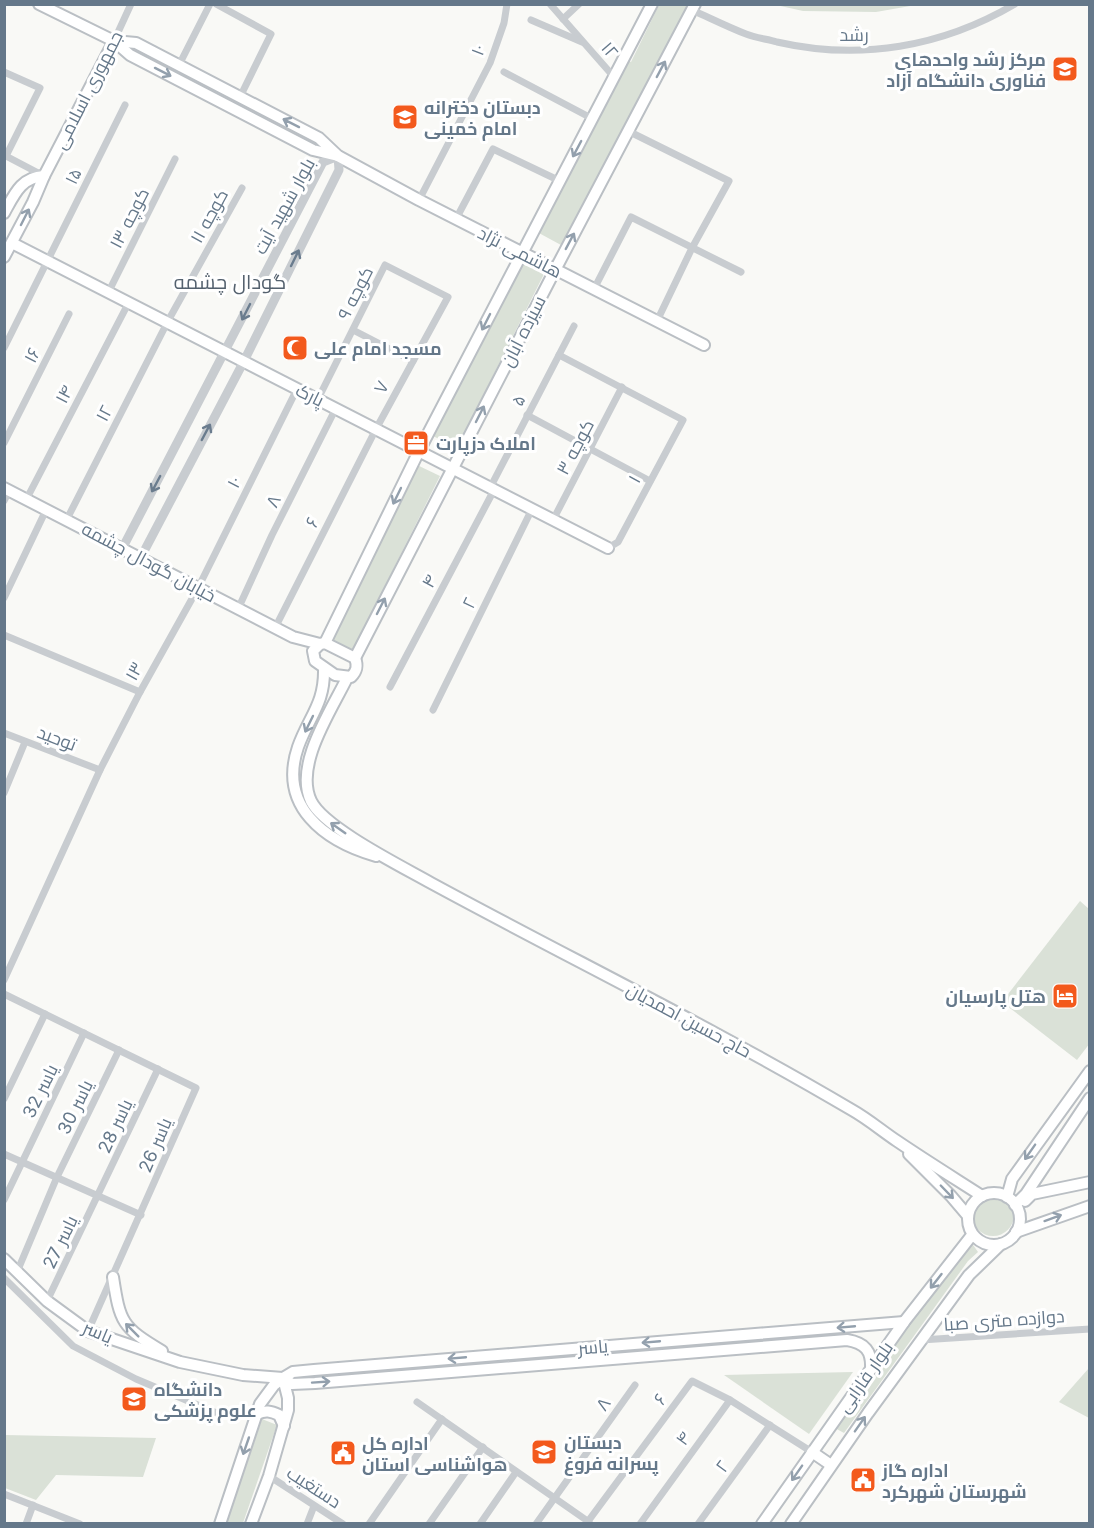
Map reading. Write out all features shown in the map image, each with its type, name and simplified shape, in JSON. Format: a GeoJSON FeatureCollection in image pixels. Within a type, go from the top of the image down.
{"type":"FeatureCollection","features":[{"type":"Feature","properties":{"kind":"main road","name":"سیزده آبان"},"geometry":{"type":"LineString","coordinates":[[312,656],[312,651],[322,643],[419,451],[652,4]]}},
{"type":"Feature","properties":{"kind":"main road","name":"هاشمی نژاد"},"geometry":{"type":"LineString","coordinates":[[47,6],[114,41],[130,55],[314,150],[338,156],[419,200],[704,345]]}},
{"type":"Feature","properties":{"kind":"main road","name":"سیزده آبان"},"geometry":{"type":"LineString","coordinates":[[347,678],[357,670],[354,658],[693,7]]}},
{"type":"Feature","properties":{"kind":"main road","name":"هاشمی نژاد"},"geometry":{"type":"LineString","coordinates":[[114,41],[136,43],[179,65],[319,138],[338,156]]}},
{"type":"Feature","properties":{"kind":"main road","name":"جمهوری اسلامی"},"geometry":{"type":"LineString","coordinates":[[4,257],[114,41]]}},
{"type":"Feature","properties":{"kind":"main road"},"geometry":{"type":"LineString","coordinates":[[4,213],[18,188],[34,176],[44,176]]}},
{"type":"Feature","properties":{"kind":"main road","name":"پارک"},"geometry":{"type":"LineString","coordinates":[[12,243],[608,548]]}},
{"type":"Feature","properties":{"kind":"main road","name":"خیابان گودال چشمه"},"geometry":{"type":"LineString","coordinates":[[6,494],[26,500],[67,519],[293,637]]}},
{"type":"Feature","properties":{"kind":"main road"},"geometry":{"type":"LineString","coordinates":[[293,637],[322,643],[354,658]]}},
{"type":"Feature","properties":{"kind":"main road"},"geometry":{"type":"LineString","coordinates":[[293,637],[324,668],[335,675],[347,678]]}},
{"type":"Feature","properties":{"kind":"main road","name":"حاج حسین احمدیان"},"geometry":{"type":"LineString","coordinates":[[324,668],[323,694],[299,744],[295,758],[292,775],[298,801],[308,816],[337,840],[360,851],[388,859]]}},
{"type":"Feature","properties":{"kind":"main road","name":"حاج حسین احمدیان"},"geometry":{"type":"LineString","coordinates":[[347,678],[309,755],[305,773],[307,790],[312,803],[320,814],[338,829],[550,948],[749,1051],[854,1111],[982,1196]]}},
{"type":"Feature","properties":{"kind":"main road"},"geometry":{"type":"LineString","coordinates":[[1013,1203],[994,1193],[982,1196],[972,1204],[968,1216],[968,1226],[972,1235],[984,1243],[1001,1244],[1010,1240],[1016,1232],[1020,1220],[1013,1203],[1012,1179],[1089,1071]]}},
{"type":"Feature","properties":{"kind":"main road"},"geometry":{"type":"LineString","coordinates":[[1013,1203],[1026,1194],[1089,1098]]}},
{"type":"Feature","properties":{"kind":"main road"},"geometry":{"type":"LineString","coordinates":[[1053,1120],[1068,1130]]}},
{"type":"Feature","properties":{"kind":"main road"},"geometry":{"type":"LineString","coordinates":[[894,1139],[968,1216]]}},
{"type":"Feature","properties":{"kind":"main road"},"geometry":{"type":"LineString","coordinates":[[1013,1203],[1032,1194],[1089,1182]]}},
{"type":"Feature","properties":{"kind":"main road"},"geometry":{"type":"LineString","coordinates":[[1016,1232],[1089,1206]]}},
{"type":"Feature","properties":{"kind":"main road","name":"بلوار فارابی"},"geometry":{"type":"LineString","coordinates":[[762,1524],[904,1322],[972,1235]]}},
{"type":"Feature","properties":{"kind":"main road","name":"بلوار فارابی"},"geometry":{"type":"LineString","coordinates":[[791,1524],[969,1275],[1001,1244]]}},
{"type":"Feature","properties":{"kind":"main road","name":"یاسر"},"geometry":{"type":"LineString","coordinates":[[4,1259],[47,1301],[88,1331],[180,1362],[243,1375],[284,1378],[292,1384],[847,1340],[858,1342],[867,1350],[871,1358],[871,1369]]}},
{"type":"Feature","properties":{"kind":"main road"},"geometry":{"type":"LineString","coordinates":[[113,1277],[118,1312],[130,1331],[180,1362]]}},
{"type":"Feature","properties":{"kind":"main road","name":"یاسر"},"geometry":{"type":"LineString","coordinates":[[284,1378],[293,1372],[314,1370],[904,1322]]}},
{"type":"Feature","properties":{"kind":"main road"},"geometry":{"type":"LineString","coordinates":[[616,1345],[617,1358]]}},
{"type":"Feature","properties":{"kind":"main road"},"geometry":{"type":"LineString","coordinates":[[219,1524],[260,1404],[274,1385],[284,1378],[288,1410],[269,1476],[251,1524]]}},
{"type":"Feature","properties":{"kind":"main road"},"geometry":{"type":"LineString","coordinates":[[256,1414],[271,1411],[279,1415],[284,1426]]}},
{"type":"Feature","properties":{"kind":"main road"},"geometry":{"type":"LineString","coordinates":[[812,1452],[831,1465]]}},
{"type":"Feature","properties":{"kind":"street","name":"جمهوری اسلامی"},"geometry":{"type":"LineString","coordinates":[[114,41],[131,4]]}},
{"type":"Feature","properties":{"kind":"street"},"geometry":{"type":"LineString","coordinates":[[179,65],[210,4]]}},
{"type":"Feature","properties":{"kind":"street"},"geometry":{"type":"LineString","coordinates":[[216,4],[271,34],[240,97]]}},
{"type":"Feature","properties":{"kind":"street","name":"۱۰"},"geometry":{"type":"LineString","coordinates":[[419,200],[490,63],[504,23],[507,4]]}},
{"type":"Feature","properties":{"kind":"street","name":"۱۲"},"geometry":{"type":"LineString","coordinates":[[550,4],[614,77]]}},
{"type":"Feature","properties":{"kind":"street"},"geometry":{"type":"LineString","coordinates":[[563,19],[579,4]]}},
{"type":"Feature","properties":{"kind":"street","name":"رشد"},"geometry":{"type":"LineString","coordinates":[[693,7],[748,35],[807,48],[868,51],[928,42],[985,22],[1015,4]]}},
{"type":"Feature","properties":{"kind":"street","name":"۱۲"},"geometry":{"type":"LineString","coordinates":[[531,20],[584,43]]}},
{"type":"Feature","properties":{"kind":"street"},"geometry":{"type":"LineString","coordinates":[[4,72],[40,88],[5,155],[44,176]]}},
{"type":"Feature","properties":{"kind":"street","name":"۱۰"},"geometry":{"type":"LineString","coordinates":[[504,72],[592,119]]}},
{"type":"Feature","properties":{"kind":"street","name":"۱۵"},"geometry":{"type":"LineString","coordinates":[[4,348],[125,105]]}},
{"type":"Feature","properties":{"kind":"street"},"geometry":{"type":"LineString","coordinates":[[628,132],[729,181],[657,321]]}},
{"type":"Feature","properties":{"kind":"street"},"geometry":{"type":"LineString","coordinates":[[456,219],[493,149],[560,180]]}},
{"type":"Feature","properties":{"kind":"street","name":"بلوار شهید آیت"},"geometry":{"type":"LineString","coordinates":[[122,549],[323,162],[338,156],[339,171],[244,361],[140,558]]}},
{"type":"Feature","properties":{"kind":"street","name":"کوچه ۱۳"},"geometry":{"type":"LineString","coordinates":[[109,291],[175,159]]}},
{"type":"Feature","properties":{"kind":"street","name":"کوچه ۱۱"},"geometry":{"type":"LineString","coordinates":[[168,321],[242,188]]}},
{"type":"Feature","properties":{"kind":"street"},"geometry":{"type":"LineString","coordinates":[[594,290],[631,217],[741,272]]}},
{"type":"Feature","properties":{"kind":"street","name":"کوچه ۹"},"geometry":{"type":"LineString","coordinates":[[318,399],[385,265],[448,297]]}},
{"type":"Feature","properties":{"kind":"street","name":"۷"},"geometry":{"type":"LineString","coordinates":[[376,429],[448,297]]}},
{"type":"Feature","properties":{"kind":"street","name":"۱۴"},"geometry":{"type":"LineString","coordinates":[[26,500],[129,302]]}},
{"type":"Feature","properties":{"kind":"street","name":"۱۶"},"geometry":{"type":"LineString","coordinates":[[4,442],[69,314]]}},
{"type":"Feature","properties":{"kind":"street","name":"۱۲"},"geometry":{"type":"LineString","coordinates":[[67,519],[168,321]]}},
{"type":"Feature","properties":{"kind":"street","name":"۵"},"geometry":{"type":"LineString","coordinates":[[492,489],[574,326]]}},
{"type":"Feature","properties":{"kind":"street"},"geometry":{"type":"LineString","coordinates":[[353,330],[413,361]]}},
{"type":"Feature","properties":{"kind":"street"},"geometry":{"type":"LineString","coordinates":[[559,355],[622,387]]}},
{"type":"Feature","properties":{"kind":"street","name":"۱"},"geometry":{"type":"LineString","coordinates":[[608,548],[618,542],[683,420],[622,387]]}},
{"type":"Feature","properties":{"kind":"street","name":"کوچه ۳"},"geometry":{"type":"LineString","coordinates":[[553,520],[622,387]]}},
{"type":"Feature","properties":{"kind":"street","name":"۱۰"},"geometry":{"type":"LineString","coordinates":[[198,588],[297,389]]}},
{"type":"Feature","properties":{"kind":"street","name":"۸"},"geometry":{"type":"LineString","coordinates":[[238,609],[336,408]]}},
{"type":"Feature","properties":{"kind":"street"},"geometry":{"type":"LineString","coordinates":[[527,416],[650,481]]}},
{"type":"Feature","properties":{"kind":"street","name":"۶"},"geometry":{"type":"LineString","coordinates":[[275,628],[376,429]]}},
{"type":"Feature","properties":{"kind":"street","name":"۴"},"geometry":{"type":"LineString","coordinates":[[390,687],[492,489]]}},
{"type":"Feature","properties":{"kind":"street","name":"۲"},"geometry":{"type":"LineString","coordinates":[[433,710],[532,509]]}},
{"type":"Feature","properties":{"kind":"street"},"geometry":{"type":"LineString","coordinates":[[4,598],[7,585],[46,510]]}},
{"type":"Feature","properties":{"kind":"street","name":"۱۳"},"geometry":{"type":"LineString","coordinates":[[4,980],[100,770],[198,588]]}},
{"type":"Feature","properties":{"kind":"street"},"geometry":{"type":"LineString","coordinates":[[4,635],[140,692]]}},
{"type":"Feature","properties":{"kind":"street","name":"توحید"},"geometry":{"type":"LineString","coordinates":[[4,733],[100,770]]}},
{"type":"Feature","properties":{"kind":"street"},"geometry":{"type":"LineString","coordinates":[[4,793],[25,742]]}},
{"type":"Feature","properties":{"kind":"street"},"geometry":{"type":"LineString","coordinates":[[4,1004],[6,995],[158,1069]]}},
{"type":"Feature","properties":{"kind":"street"},"geometry":{"type":"LineString","coordinates":[[4,1100],[45,1014]]}},
{"type":"Feature","properties":{"kind":"street","name":"یاسر 32"},"geometry":{"type":"LineString","coordinates":[[4,1200],[84,1033]]}},
{"type":"Feature","properties":{"kind":"street","name":"یاسر 30"},"geometry":{"type":"LineString","coordinates":[[17,1272],[57,1178],[119,1050]]}},
{"type":"Feature","properties":{"kind":"street","name":"یاسر 26"},"geometry":{"type":"LineString","coordinates":[[88,1331],[196,1088],[158,1069]]}},
{"type":"Feature","properties":{"kind":"street","name":"یاسر 28"},"geometry":{"type":"LineString","coordinates":[[99,1196],[158,1069]]}},
{"type":"Feature","properties":{"kind":"street"},"geometry":{"type":"LineString","coordinates":[[4,1154],[141,1215]]}},
{"type":"Feature","properties":{"kind":"street","name":"یاسر 27"},"geometry":{"type":"LineString","coordinates":[[47,1301],[99,1196]]}},
{"type":"Feature","properties":{"kind":"street"},"geometry":{"type":"LineString","coordinates":[[4,1278],[74,1346],[136,1379],[219,1414],[256,1414]]}},
{"type":"Feature","properties":{"kind":"street","name":"دوازده متری صبا"},"geometry":{"type":"LineString","coordinates":[[921,1340],[1089,1329]]}},
{"type":"Feature","properties":{"kind":"street","name":"۶"},"geometry":{"type":"LineString","coordinates":[[588,1523],[692,1382],[730,1400]]}},
{"type":"Feature","properties":{"kind":"street","name":"۸"},"geometry":{"type":"LineString","coordinates":[[554,1498],[635,1385]]}},
{"type":"Feature","properties":{"kind":"street"},"geometry":{"type":"LineString","coordinates":[[730,1400],[812,1452]]}},
{"type":"Feature","properties":{"kind":"street","name":"۴"},"geometry":{"type":"LineString","coordinates":[[640,1524],[730,1400]]}},
{"type":"Feature","properties":{"kind":"street"},"geometry":{"type":"LineString","coordinates":[[417,1402],[588,1523]]}},
{"type":"Feature","properties":{"kind":"street"},"geometry":{"type":"LineString","coordinates":[[369,1524],[442,1419]]}},
{"type":"Feature","properties":{"kind":"street","name":"۲"},"geometry":{"type":"LineString","coordinates":[[698,1524],[770,1425]]}},
{"type":"Feature","properties":{"kind":"street"},"geometry":{"type":"LineString","coordinates":[[429,1524],[483,1447]]}},
{"type":"Feature","properties":{"kind":"street"},"geometry":{"type":"LineString","coordinates":[[480,1524],[516,1472]]}},
{"type":"Feature","properties":{"kind":"street","name":"دستغیب"},"geometry":{"type":"LineString","coordinates":[[269,1476],[343,1524]]}},
{"type":"Feature","properties":{"kind":"street"},"geometry":{"type":"LineString","coordinates":[[4,1494],[80,1524]]}},
{"type":"Feature","properties":{"kind":"street"},"geometry":{"type":"LineString","coordinates":[[536,1524],[554,1498]]}},
{"type":"Feature","properties":{"kind":"street"},"geometry":{"type":"LineString","coordinates":[[26,1524],[33,1505]]}},
{"type":"Feature","properties":{"kind":"street"},"geometry":{"type":"LineString","coordinates":[[307,1524],[314,1506]]}},
{"type":"Feature","properties":{"kind":"shaded area"},"geometry":{"type":"Polygon","coordinates":[[[659,5],[690,5],[654,77],[650,76],[561,245],[537,232],[627,60],[631,62],[659,5]]]}},
{"type":"Feature","properties":{"kind":"shaded area"},"geometry":{"type":"Polygon","coordinates":[[[776,5],[916,5],[876,12],[803,11],[776,5]]]}},
{"type":"Feature","properties":{"kind":"shaded area"},"geometry":{"type":"Polygon","coordinates":[[[520,262],[544,274],[457,448],[433,436],[520,262]]]}},
{"type":"Feature","properties":{"kind":"shaded area"},"geometry":{"type":"Polygon","coordinates":[[[415,464],[440,476],[353,650],[329,638],[415,464]]]}},
{"type":"Feature","properties":{"kind":"shaded area"},"geometry":{"type":"Polygon","coordinates":[[[1080,901],[1089,909],[1090,1043],[1077,1060],[1002,1002],[1080,901]]]}},
{"type":"Feature","properties":{"kind":"shaded area"},"geometry":{"type":"Polygon","coordinates":[[[993,1194],[1008,1200],[1014,1215],[1008,1230],[993,1236],[978,1230],[972,1215],[978,1200],[993,1194]]]}},
{"type":"Feature","properties":{"kind":"shaded area"},"geometry":{"type":"Polygon","coordinates":[[[971,1242],[978,1252],[968,1261],[844,1433],[833,1427],[959,1254],[971,1242]]]}},
{"type":"Feature","properties":{"kind":"shaded area"},"geometry":{"type":"Polygon","coordinates":[[[1089,1368],[1089,1418],[1059,1402],[1089,1368]]]}},
{"type":"Feature","properties":{"kind":"shaded area"},"geometry":{"type":"Polygon","coordinates":[[[853,1372],[809,1434],[724,1375],[853,1372]]]}},
{"type":"Feature","properties":{"kind":"shaded area"},"geometry":{"type":"Polygon","coordinates":[[[262,1419],[277,1425],[243,1523],[227,1523],[262,1419]]]}},
{"type":"Feature","properties":{"kind":"shaded area"},"geometry":{"type":"Polygon","coordinates":[[[5,1435],[156,1438],[143,1477],[56,1475],[36,1500],[5,1488],[5,1435]]]}},
{"type":"Feature","properties":{"kind":"place","name":"مرکز رشد واحدهای فناوری دانشگاه آزاد"},"geometry":{"type":"Point","coordinates":[1065,69]}},
{"type":"Feature","properties":{"kind":"place","name":"دبستان دخترانه امام خمینی"},"geometry":{"type":"Point","coordinates":[405,117]}},
{"type":"Feature","properties":{"kind":"place","name":"مسجد امام علی"},"geometry":{"type":"Point","coordinates":[295,348]}},
{"type":"Feature","properties":{"kind":"place","name":"املاک دزپارت"},"geometry":{"type":"Point","coordinates":[416,443]}},
{"type":"Feature","properties":{"kind":"place","name":"هتل پارسیان"},"geometry":{"type":"Point","coordinates":[1065,996]}},
{"type":"Feature","properties":{"kind":"place","name":"دانشگاه علوم پزشکی"},"geometry":{"type":"Point","coordinates":[134,1399]}},
{"type":"Feature","properties":{"kind":"place","name":"دبستان پسرانه فروغ"},"geometry":{"type":"Point","coordinates":[544,1452]}},
{"type":"Feature","properties":{"kind":"place","name":"اداره کل هواشناسی استان"},"geometry":{"type":"Point","coordinates":[343,1453]}},
{"type":"Feature","properties":{"kind":"place","name":"اداره گاز شهرستان شهرکرد"},"geometry":{"type":"Point","coordinates":[863,1480]}},
{"type":"Feature","properties":{"kind":"district","name":"گودال چشمه"},"geometry":{"type":"Point","coordinates":[230,282]}}]}
